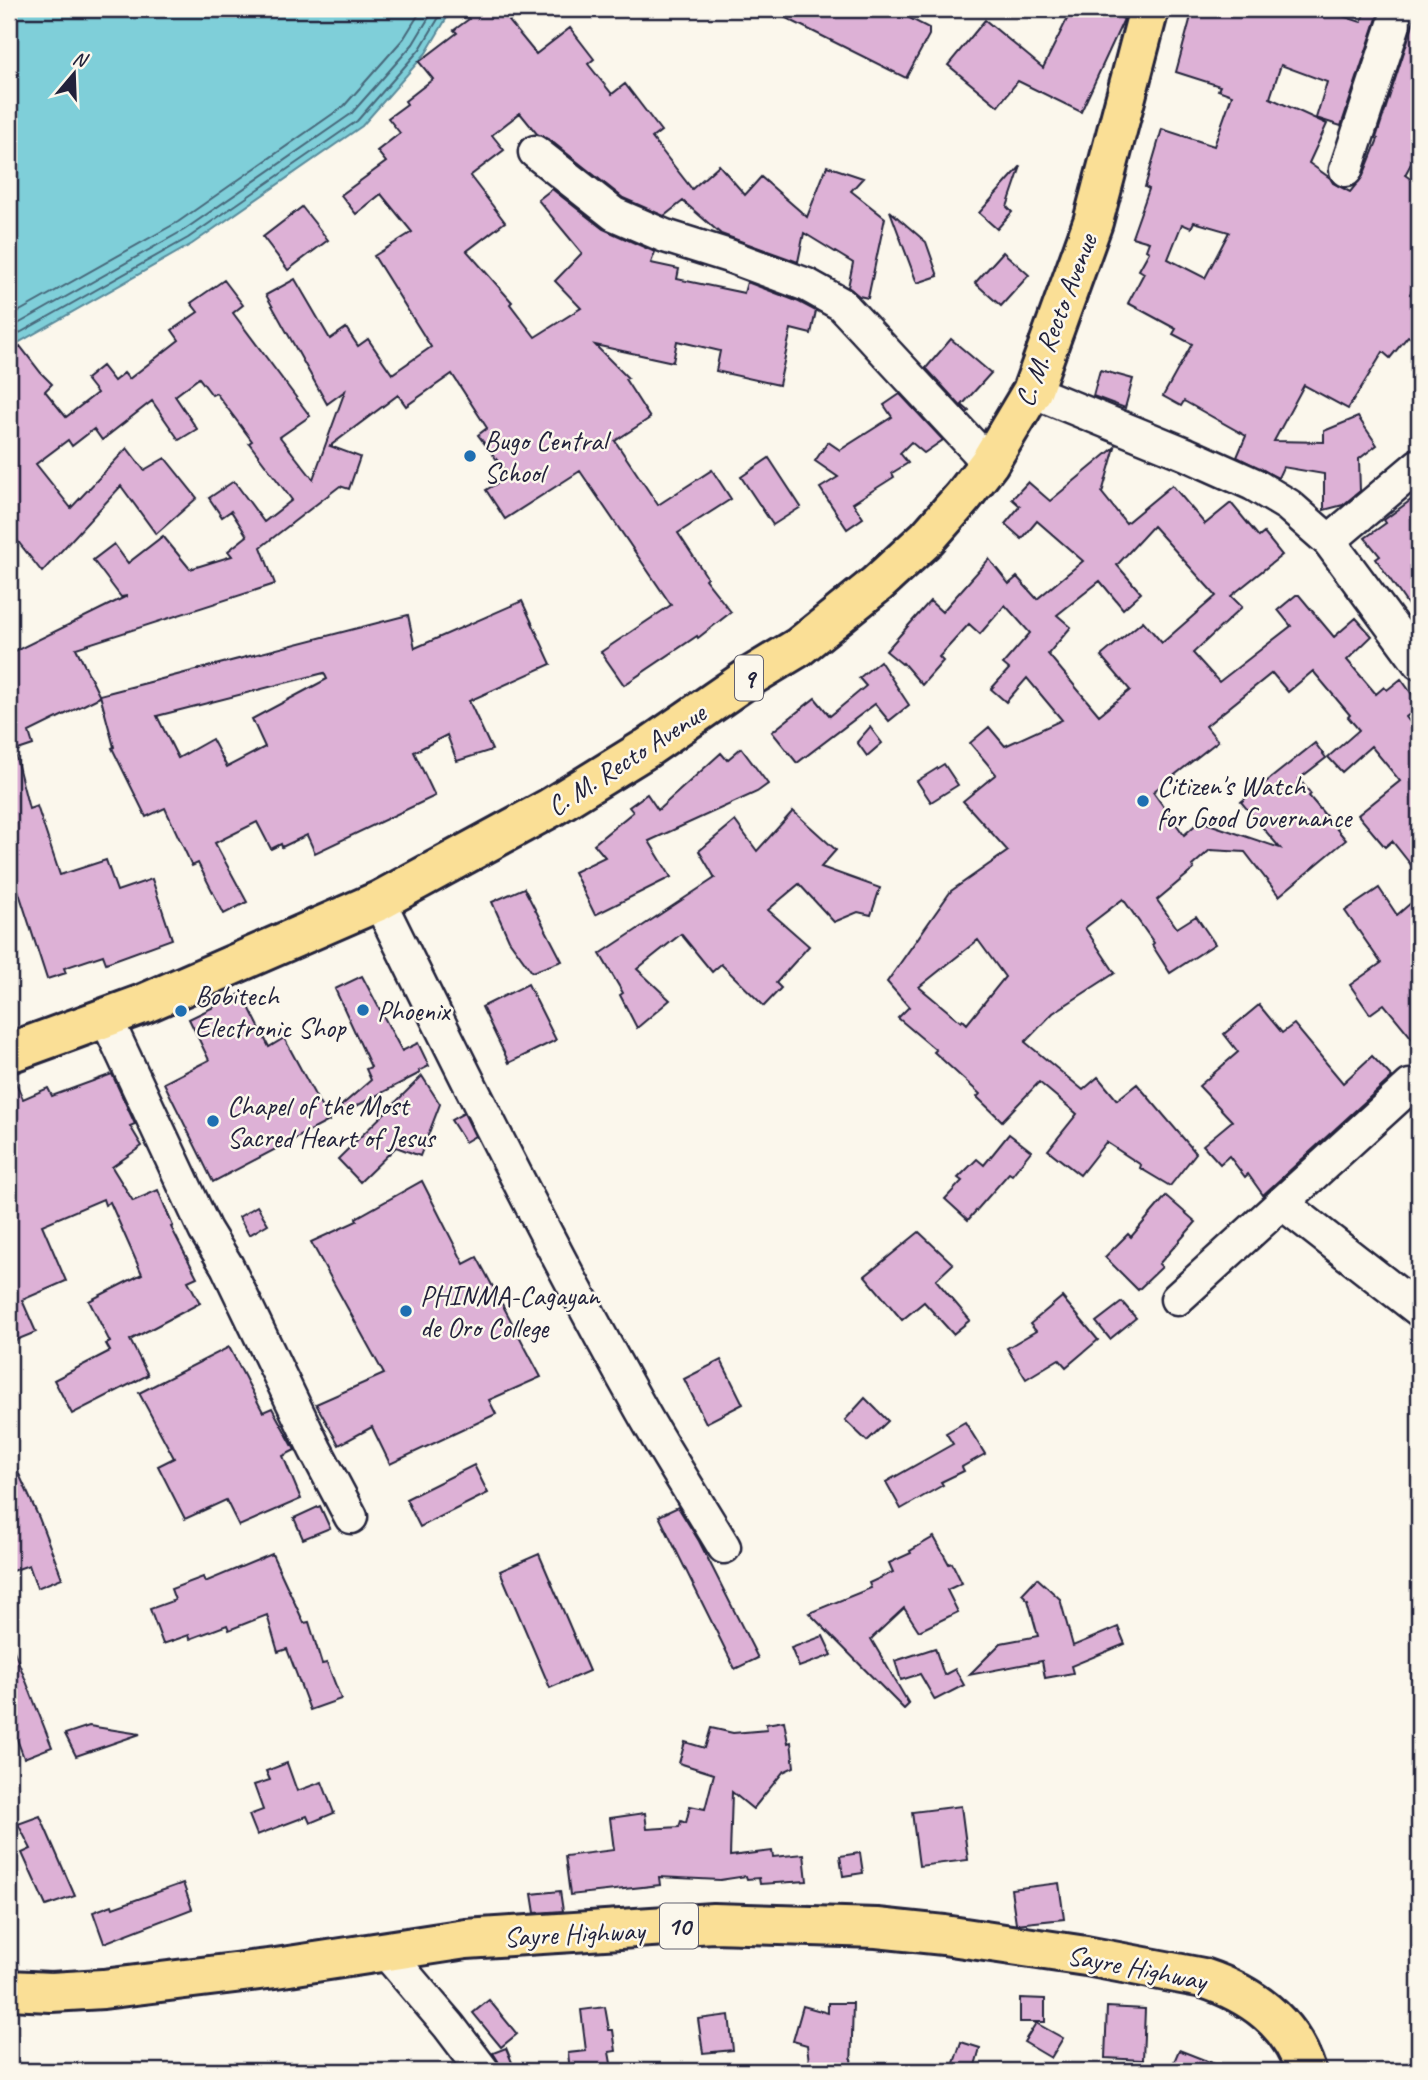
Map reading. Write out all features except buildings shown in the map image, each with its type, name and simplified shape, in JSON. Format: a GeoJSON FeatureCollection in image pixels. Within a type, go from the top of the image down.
{"type":"FeatureCollection","features":[{"type":"Feature","properties":{"kind":"highway","name":"C. M. Recto Avenue"},"geometry":{"type":"LineString","coordinates":[[14,1052],[143,1004],[379,901],[550,808],[646,748],[799,647],[877,584],[927,538],[989,463],[1032,391],[1093,222],[1149,9]]}},
{"type":"Feature","properties":{"kind":"highway","name":"Sayre Highway"},"geometry":{"type":"LineString","coordinates":[[9,1990],[51,1992],[103,1989],[276,1968],[466,1939],[713,1923],[877,1928],[1012,1944],[1181,1973],[1232,1988],[1261,2005],[1277,2021],[1291,2037],[1306,2071]]}},
{"type":"Feature","properties":{"kind":"street"},"geometry":{"type":"LineString","coordinates":[[1346,170],[1399,9]]}},
{"type":"Feature","properties":{"kind":"street"},"geometry":{"type":"LineString","coordinates":[[535,152],[614,214],[665,236],[807,285],[841,304],[989,463]]}},
{"type":"Feature","properties":{"kind":"street"},"geometry":{"type":"LineString","coordinates":[[1032,391],[1186,454],[1253,484],[1288,505],[1329,541],[1419,663]]}},
{"type":"Feature","properties":{"kind":"street"},"geometry":{"type":"LineString","coordinates":[[1329,541],[1419,465]]}},
{"type":"Feature","properties":{"kind":"street"},"geometry":{"type":"LineString","coordinates":[[379,901],[489,1126],[551,1244],[642,1412],[724,1547]]}},
{"type":"Feature","properties":{"kind":"street"},"geometry":{"type":"LineString","coordinates":[[106,1018],[205,1230],[227,1266],[315,1449],[351,1517]]}},
{"type":"Feature","properties":{"kind":"street"},"geometry":{"type":"LineString","coordinates":[[1177,1299],[1410,1086]]}},
{"type":"Feature","properties":{"kind":"street"},"geometry":{"type":"LineString","coordinates":[[1282,1203],[1419,1310]]}},
{"type":"Feature","properties":{"kind":"street"},"geometry":{"type":"LineString","coordinates":[[385,1951],[449,2026],[483,2071]]}},
{"type":"Feature","properties":{"kind":"water"},"geometry":{"type":"Polygon","coordinates":[[[9,9],[452,9],[426,53],[362,126],[192,244],[9,348],[9,9]]]}},
{"type":"Feature","properties":{"kind":"place","name":"Bugo Central School"},"geometry":{"type":"Point","coordinates":[470,456]}},
{"type":"Feature","properties":{"kind":"place","name":"Citizen's Watch for Good Governance"},"geometry":{"type":"Point","coordinates":[1143,801]}},
{"type":"Feature","properties":{"kind":"place","name":"Phoenix"},"geometry":{"type":"Point","coordinates":[363,1010]}},
{"type":"Feature","properties":{"kind":"place","name":"Bobitech Electronic Shop"},"geometry":{"type":"Point","coordinates":[181,1011]}},
{"type":"Feature","properties":{"kind":"place","name":"Chapel of the Most Sacred Heart of Jesus"},"geometry":{"type":"Point","coordinates":[213,1121]}},
{"type":"Feature","properties":{"kind":"place","name":"PHINMA-Cagayan de Oro College"},"geometry":{"type":"Point","coordinates":[406,1311]}}]}
